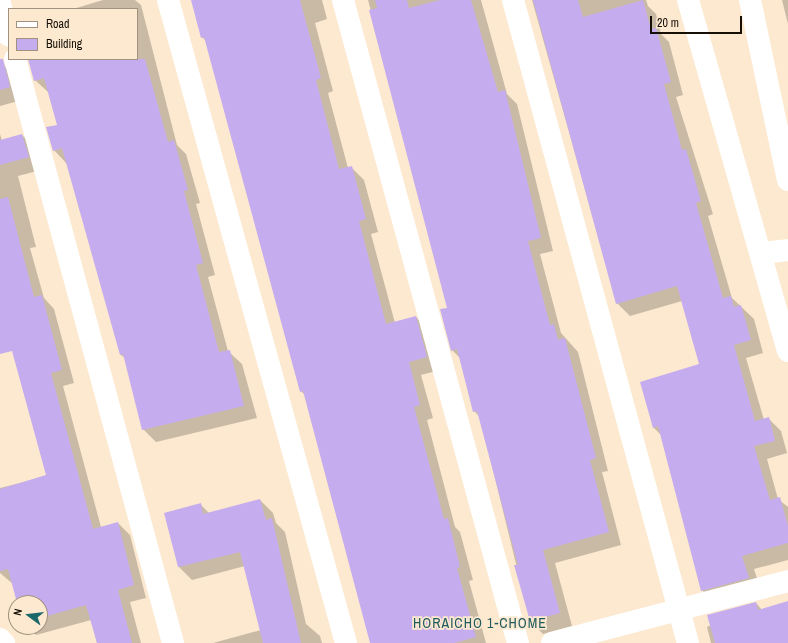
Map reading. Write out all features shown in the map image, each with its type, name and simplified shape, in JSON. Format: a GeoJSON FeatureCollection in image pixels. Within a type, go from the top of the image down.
{"type":"FeatureCollection","features":[{"type":"Feature","properties":{"kind":"street"},"geometry":{"type":"LineString","coordinates":[[8,32],[0,4],[15,0]]}},
{"type":"Feature","properties":{"kind":"street"},"geometry":{"type":"LineString","coordinates":[[168,0],[346,643]]}},
{"type":"Feature","properties":{"kind":"street"},"geometry":{"type":"LineString","coordinates":[[343,0],[518,643]]}},
{"type":"Feature","properties":{"kind":"street"},"geometry":{"type":"LineString","coordinates":[[512,0],[688,643]]}},
{"type":"Feature","properties":{"kind":"street"},"geometry":{"type":"LineString","coordinates":[[688,0],[788,351]]}},
{"type":"Feature","properties":{"kind":"street"},"geometry":{"type":"LineString","coordinates":[[750,0],[788,180]]}},
{"type":"Feature","properties":{"kind":"street"},"geometry":{"type":"LineString","coordinates":[[15,60],[173,643]]}},
{"type":"Feature","properties":{"kind":"street"},"geometry":{"type":"LineString","coordinates":[[761,252],[788,250]]}},
{"type":"Feature","properties":{"kind":"street"},"geometry":{"type":"LineString","coordinates":[[552,643],[788,581]]}},
{"type":"Feature","properties":{"kind":"street"},"geometry":{"type":"LineString","coordinates":[[0,639],[4,643]]}},
{"type":"Feature","properties":{"kind":"building"},"geometry":{"type":"Polygon","coordinates":[[[191,0],[300,0],[321,78],[316,80],[339,169],[352,166],[366,219],[359,221],[386,324],[416,316],[427,357],[409,362],[420,405],[414,407],[444,519],[448,518],[460,567],[457,568],[476,637],[454,643],[370,643],[303,391],[300,392],[204,37],[201,38],[191,0]]]}},
{"type":"Feature","properties":{"kind":"building"},"geometry":{"type":"Polygon","coordinates":[[[375,0],[407,0],[409,8],[440,0],[471,0],[498,92],[505,90],[541,238],[528,241],[550,325],[554,324],[558,340],[565,338],[596,458],[590,460],[609,532],[543,550],[560,613],[530,621],[514,565],[518,565],[477,411],[473,412],[457,349],[451,351],[440,309],[447,308],[369,10],[377,8],[375,0]]]}},
{"type":"Feature","properties":{"kind":"building"},"geometry":{"type":"Polygon","coordinates":[[[533,0],[578,0],[583,17],[643,0],[651,29],[656,28],[671,82],[664,84],[682,150],[686,149],[701,201],[696,203],[723,298],[731,296],[734,307],[741,305],[751,340],[734,345],[755,421],[769,417],[775,441],[754,446],[770,500],[780,497],[788,526],[788,543],[742,556],[749,578],[701,591],[658,426],[653,428],[640,382],[699,364],[677,286],[616,304],[533,0]]]}},
{"type":"Feature","properties":{"kind":"building"},"geometry":{"type":"Polygon","coordinates":[[[0,59],[3,59],[10,87],[0,90],[0,59]]]}},
{"type":"Feature","properties":{"kind":"building"},"geometry":{"type":"Polygon","coordinates":[[[145,59],[168,142],[174,140],[188,190],[184,191],[203,263],[196,265],[219,352],[230,350],[244,406],[142,430],[123,354],[120,355],[62,148],[53,151],[46,127],[57,125],[44,78],[34,81],[28,60],[145,59]]]}},
{"type":"Feature","properties":{"kind":"building"},"geometry":{"type":"Polygon","coordinates":[[[22,134],[29,157],[0,165],[0,140],[22,134]]]}},
{"type":"Feature","properties":{"kind":"building"},"geometry":{"type":"Polygon","coordinates":[[[8,197],[34,297],[42,295],[62,370],[51,373],[93,529],[118,522],[134,585],[118,590],[132,643],[97,643],[86,605],[48,616],[48,595],[15,595],[8,569],[0,571],[0,489],[46,475],[12,351],[0,354],[0,199],[8,197]]]}},
{"type":"Feature","properties":{"kind":"building"},"geometry":{"type":"Polygon","coordinates":[[[260,499],[266,520],[272,518],[301,643],[263,643],[240,552],[178,567],[164,513],[201,503],[203,514],[260,499]]]}},
{"type":"Feature","properties":{"kind":"building"},"geometry":{"type":"Polygon","coordinates":[[[788,601],[788,643],[715,643],[707,615],[756,602],[758,610],[788,601]]]}},
{"type":"Feature","properties":{"kind":"district","name":"HORAICHO 1-CHOME"},"geometry":{"type":"Point","coordinates":[480,623]}}]}
